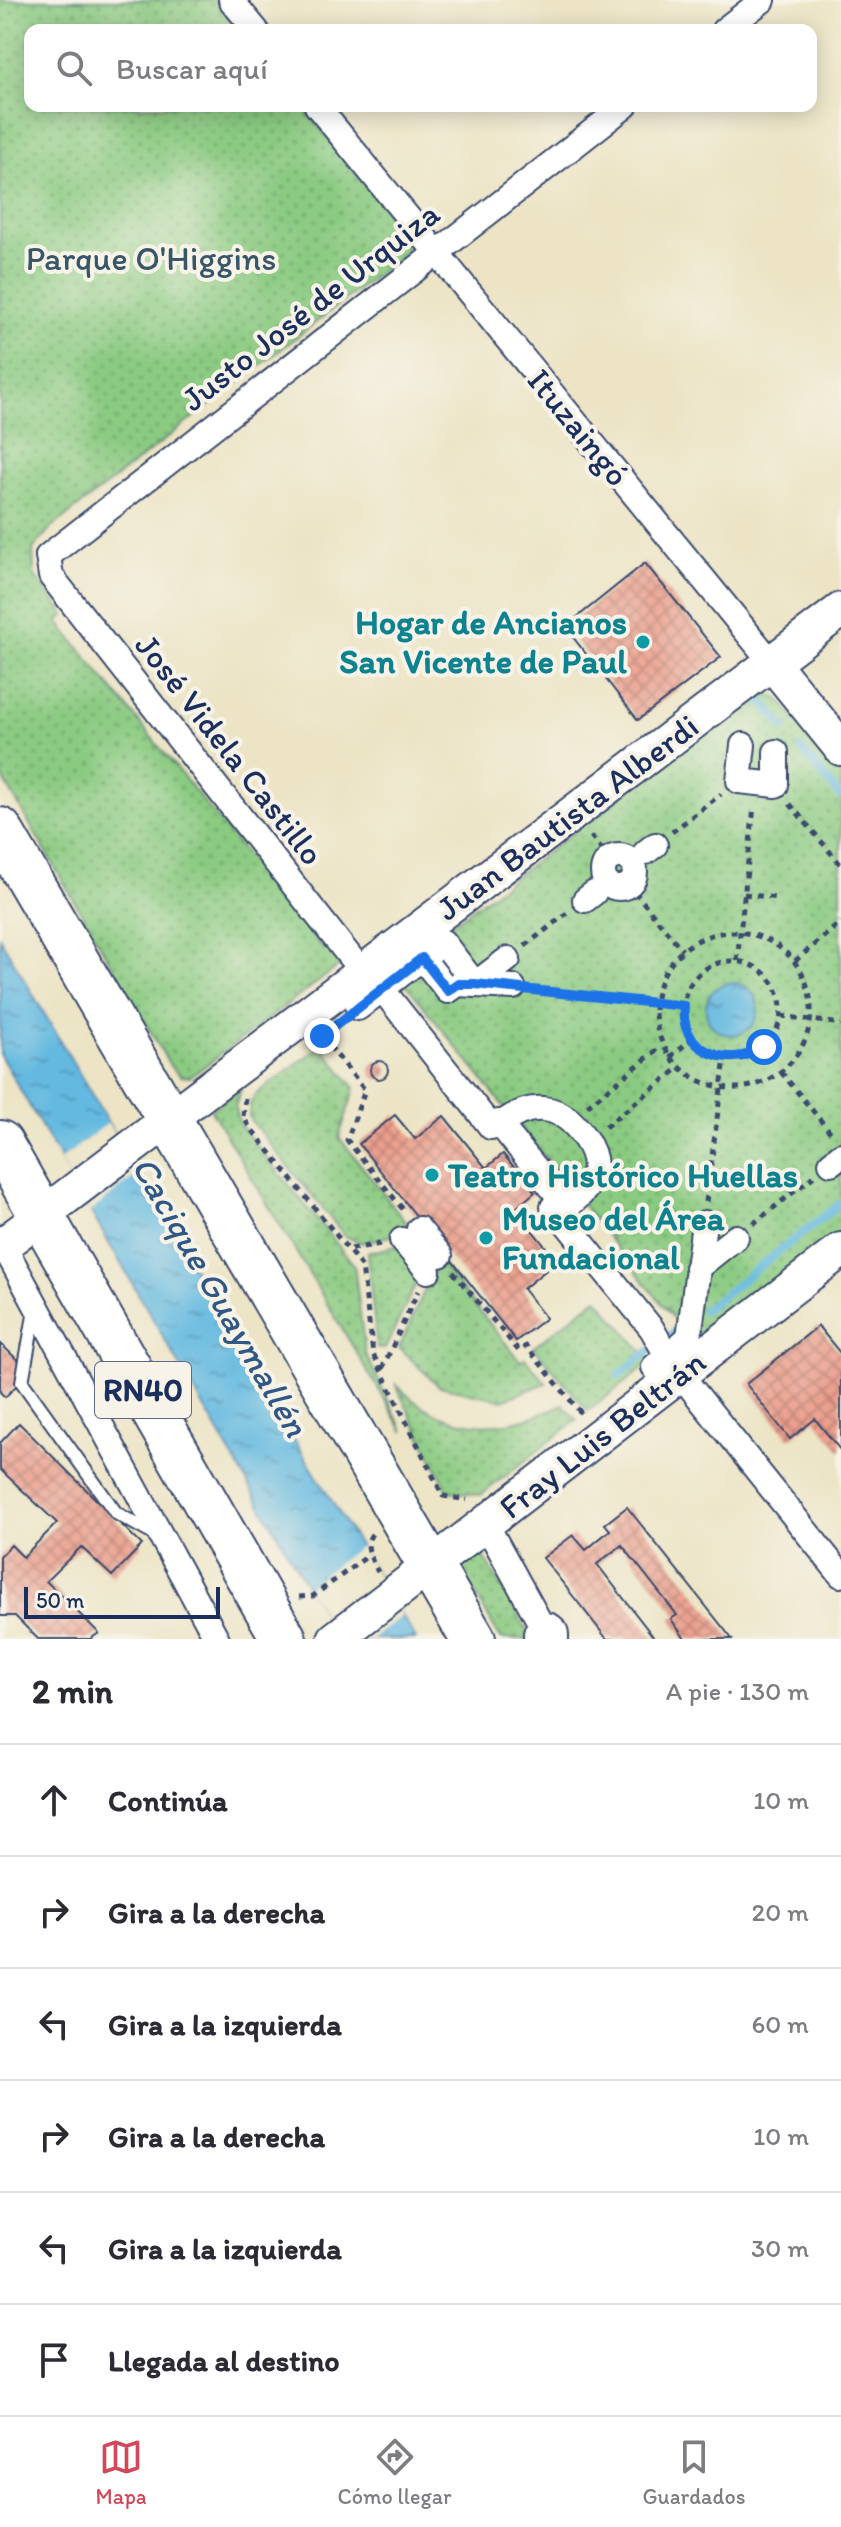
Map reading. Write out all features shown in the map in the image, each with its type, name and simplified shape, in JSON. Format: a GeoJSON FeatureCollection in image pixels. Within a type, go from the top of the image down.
{"type":"FeatureCollection","features":[{"type":"Feature","properties":{"kind":"highway"},"geometry":{"type":"LineString","coordinates":[[0,830],[473,1639]]}},
{"type":"Feature","properties":{"kind":"highway","name":"RN40"},"geometry":{"type":"LineString","coordinates":[[0,1143],[86,1180],[284,1639]]}},
{"type":"Feature","properties":{"kind":"street"},"geometry":{"type":"LineString","coordinates":[[231,0],[251,24]]}},
{"type":"Feature","properties":{"kind":"street"},"geometry":{"type":"LineString","coordinates":[[732,24],[763,0]]}},
{"type":"Feature","properties":{"kind":"street","name":"Ituzaingó"},"geometry":{"type":"LineString","coordinates":[[322,112],[841,748]]}},
{"type":"Feature","properties":{"kind":"street","name":"Justo José de Urquiza"},"geometry":{"type":"LineString","coordinates":[[47,566],[48,556],[62,541],[617,112]]}},
{"type":"Feature","properties":{"kind":"street","name":"José Videla Castillo"},"geometry":{"type":"LineString","coordinates":[[47,566],[59,587],[367,991],[491,1127],[498,1122],[500,1125]]}},
{"type":"Feature","properties":{"kind":"street","name":"Juan Bautista Alberdi"},"geometry":{"type":"LineString","coordinates":[[1,1244],[168,1120],[367,991],[841,610]]}},
{"type":"Feature","properties":{"kind":"street"},"geometry":{"type":"LineString","coordinates":[[742,743],[761,778]]}},
{"type":"Feature","properties":{"kind":"street"},"geometry":{"type":"LineString","coordinates":[[367,991],[422,958],[448,991],[485,970],[513,987]]}},
{"type":"Feature","properties":{"kind":"street"},"geometry":{"type":"LineString","coordinates":[[558,1214],[590,1183],[595,1161],[594,1136],[576,1114],[540,1107],[517,1113],[500,1125],[561,1199],[553,1207],[558,1214],[652,1329],[668,1365],[841,1575]]}},
{"type":"Feature","properties":{"kind":"street"},"geometry":{"type":"LineString","coordinates":[[668,1365],[689,1337],[704,1223]]}},
{"type":"Feature","properties":{"kind":"street"},"geometry":{"type":"LineString","coordinates":[[697,1268],[736,1237]]}},
{"type":"Feature","properties":{"kind":"street"},"geometry":{"type":"LineString","coordinates":[[1,1244],[36,1303],[217,1639]]}},
{"type":"Feature","properties":{"kind":"street","name":"Fray Luis Beltrán"},"geometry":{"type":"LineString","coordinates":[[345,1632],[429,1567],[483,1513],[668,1365],[841,1250]]}},
{"type":"Feature","properties":{"kind":"street"},"geometry":{"type":"LineString","coordinates":[[483,1513],[547,1638]]}},
{"type":"Feature","properties":{"kind":"lane"},"geometry":{"type":"LineString","coordinates":[[36,1303],[22,1382],[116,1513],[163,1540]]}},
{"type":"Feature","properties":{"kind":"path"},"geometry":{"type":"LineString","coordinates":[[761,778],[841,865]]}},
{"type":"Feature","properties":{"kind":"path"},"geometry":{"type":"LineString","coordinates":[[485,970],[620,872],[761,778]]}},
{"type":"Feature","properties":{"kind":"path"},"geometry":{"type":"LineString","coordinates":[[737,961],[761,778]]}},
{"type":"Feature","properties":{"kind":"path"},"geometry":{"type":"LineString","coordinates":[[620,872],[682,950]]}},
{"type":"Feature","properties":{"kind":"path"},"geometry":{"type":"LineString","coordinates":[[744,894],[777,898]]}},
{"type":"Feature","properties":{"kind":"path"},"geometry":{"type":"LineString","coordinates":[[795,961],[841,922]]}},
{"type":"Feature","properties":{"kind":"path"},"geometry":{"type":"LineString","coordinates":[[740,932],[770,940],[795,961],[809,989],[811,1020],[801,1049],[781,1072],[751,1086],[721,1088],[705,1084],[679,1068],[670,1057],[662,1046],[655,1025],[654,1003],[666,969],[682,950],[708,935],[740,932]]}},
{"type":"Feature","properties":{"kind":"path"},"geometry":{"type":"LineString","coordinates":[[737,961],[768,976],[780,997],[781,1016],[775,1033],[764,1047],[748,1056],[725,1058],[711,1054],[693,1038],[685,1023],[684,1006],[688,989],[703,971],[714,965],[737,961]]}},
{"type":"Feature","properties":{"kind":"path"},"geometry":{"type":"LineString","coordinates":[[513,987],[684,1006]]}},
{"type":"Feature","properties":{"kind":"path"},"geometry":{"type":"LineString","coordinates":[[309,1046],[367,991]]}},
{"type":"Feature","properties":{"kind":"path"},"geometry":{"type":"LineString","coordinates":[[781,1016],[841,1024]]}},
{"type":"Feature","properties":{"kind":"path"},"geometry":{"type":"LineString","coordinates":[[322,1036],[365,1090],[347,1140],[421,1250],[519,1351],[526,1346],[586,1420]]}},
{"type":"Feature","properties":{"kind":"path"},"geometry":{"type":"LineString","coordinates":[[670,1057],[693,1038]]}},
{"type":"Feature","properties":{"kind":"path"},"geometry":{"type":"LineString","coordinates":[[576,1114],[662,1046]]}},
{"type":"Feature","properties":{"kind":"path"},"geometry":{"type":"LineString","coordinates":[[704,1223],[725,1058]]}},
{"type":"Feature","properties":{"kind":"path"},"geometry":{"type":"LineString","coordinates":[[594,1136],[679,1068]]}},
{"type":"Feature","properties":{"kind":"path"},"geometry":{"type":"LineString","coordinates":[[736,1237],[837,1150],[781,1072]]}},
{"type":"Feature","properties":{"kind":"path"},"geometry":{"type":"LineString","coordinates":[[252,1088],[241,1107],[243,1117],[362,1267],[371,1344],[443,1496],[483,1513]]}},
{"type":"Feature","properties":{"kind":"path"},"geometry":{"type":"LineString","coordinates":[[350,1249],[421,1250]]}},
{"type":"Feature","properties":{"kind":"path"},"geometry":{"type":"LineString","coordinates":[[381,1370],[421,1250]]}},
{"type":"Feature","properties":{"kind":"path"},"geometry":{"type":"LineString","coordinates":[[313,1596],[367,1556]]}},
{"type":"Feature","properties":{"kind":"green space","name":"Parque O'Higgins"},"geometry":{"type":"Polygon","coordinates":[[[0,0],[216,0],[235,24],[24,24],[24,112],[307,112],[408,238],[407,248],[401,256],[50,529],[33,549],[34,575],[65,615],[58,622],[323,949],[332,943],[343,963],[190,1077],[181,1076],[171,1067],[0,773],[0,0]]]}},
{"type":"Feature","properties":{"kind":"green space"},"geometry":{"type":"Polygon","coordinates":[[[768,694],[778,698],[841,771],[841,1233],[694,1344],[393,968],[757,695],[768,694]]]}},
{"type":"Feature","properties":{"kind":"green space"},"geometry":{"type":"Polygon","coordinates":[[[321,1046],[355,1088],[339,1137],[413,1231],[361,1243],[345,1236],[249,1118],[250,1105],[256,1094],[321,1046]]]}},
{"type":"Feature","properties":{"kind":"green space"},"geometry":{"type":"Polygon","coordinates":[[[242,1087],[235,1107],[240,1125],[354,1265],[365,1353],[404,1432],[211,1110],[242,1087]]]}},
{"type":"Feature","properties":{"kind":"green space"},"geometry":{"type":"Polygon","coordinates":[[[400,1245],[422,1271],[385,1349],[377,1348],[367,1253],[400,1245]]]}},
{"type":"Feature","properties":{"kind":"green space"},"geometry":{"type":"Polygon","coordinates":[[[438,1260],[520,1361],[525,1358],[546,1383],[503,1400],[439,1386],[399,1348],[438,1260]]]}},
{"type":"Feature","properties":{"kind":"green space"},"geometry":{"type":"Polygon","coordinates":[[[597,1298],[651,1362],[588,1411],[534,1347],[597,1298]]]}},
{"type":"Feature","properties":{"kind":"green space"},"geometry":{"type":"Polygon","coordinates":[[[395,1383],[413,1400],[453,1420],[474,1424],[519,1421],[563,1404],[577,1420],[481,1495],[448,1491],[395,1383]]]}},
{"type":"Feature","properties":{"kind":"green space"},"geometry":{"type":"Polygon","coordinates":[[[482,1553],[532,1639],[501,1639],[461,1569],[482,1553]]]}},
{"type":"Feature","properties":{"kind":"water"},"geometry":{"type":"Polygon","coordinates":[[[0,938],[277,1411],[416,1639],[338,1639],[0,1055],[0,938]]]}},
{"type":"Feature","properties":{"kind":"water"},"geometry":{"type":"Polygon","coordinates":[[[732,983],[750,991],[758,1009],[750,1027],[732,1035],[714,1027],[706,1009],[714,991],[732,983]]]}},
{"type":"Feature","properties":{"kind":"pier"},"geometry":{"type":"Polygon","coordinates":[[[108,1123],[138,1174],[90,1212],[60,1160],[108,1123]]]}},
{"type":"Feature","properties":{"kind":"pier"},"geometry":{"type":"Polygon","coordinates":[[[360,1546],[402,1616],[372,1639],[338,1639],[307,1587],[360,1546]]]}},
{"type":"Feature","properties":{"kind":"building","name":"Hogar de Ancianos San Vicente de Paul"},"geometry":{"type":"Polygon","coordinates":[[[645,563],[721,657],[638,720],[565,627],[645,563]]]}},
{"type":"Feature","properties":{"kind":"building"},"geometry":{"type":"Polygon","coordinates":[[[379,1061],[388,1070],[379,1079],[370,1070],[379,1061]]]}},
{"type":"Feature","properties":{"kind":"building","name":"Museo del Área Fundacional"},"geometry":{"type":"Polygon","coordinates":[[[395,1115],[415,1139],[444,1116],[486,1168],[503,1154],[535,1192],[515,1209],[557,1261],[523,1289],[546,1318],[516,1341],[359,1144],[395,1115]]]}},
{"type":"Feature","properties":{"kind":"building"},"geometry":{"type":"Polygon","coordinates":[[[818,1326],[841,1354],[841,1451],[815,1419],[790,1439],[746,1384],[818,1326]]]}},
{"type":"Feature","properties":{"kind":"building"},"geometry":{"type":"Polygon","coordinates":[[[0,1343],[30,1372],[5,1397],[0,1392],[0,1343]]]}},
{"type":"Feature","properties":{"kind":"building"},"geometry":{"type":"Polygon","coordinates":[[[19,1423],[142,1545],[112,1576],[81,1547],[46,1581],[99,1633],[90,1639],[38,1639],[15,1616],[0,1616],[0,1556],[11,1545],[23,1557],[57,1523],[0,1469],[0,1443],[19,1423]]]}},
{"type":"Feature","properties":{"kind":"building"},"geometry":{"type":"Polygon","coordinates":[[[627,1507],[732,1639],[685,1639],[671,1619],[677,1615],[622,1545],[597,1564],[655,1639],[607,1639],[543,1558],[573,1535],[586,1550],[610,1530],[605,1524],[627,1507]]]}},
{"type":"Feature","properties":{"kind":"waterway"},"geometry":{"type":"LineString","coordinates":[[757,695],[784,728]]}},
{"type":"Feature","properties":{"kind":"waterway"},"geometry":{"type":"LineString","coordinates":[[801,749],[841,797]]}},
{"type":"Feature","properties":{"kind":"waterway"},"geometry":{"type":"LineString","coordinates":[[704,1310],[841,1203]]}},
{"type":"Feature","properties":{"kind":"waterway"},"geometry":{"type":"LineString","coordinates":[[671,1335],[677,1330]]}},
{"type":"Feature","properties":{"kind":"waterway"},"geometry":{"type":"LineString","coordinates":[[618,1376],[649,1351]]}},
{"type":"Feature","properties":{"kind":"place","name":"Hogar de Ancianos San Vicente de Paul"},"geometry":{"type":"Point","coordinates":[643,642]}},
{"type":"Feature","properties":{"kind":"place","name":"Teatro Histórico Huellas"},"geometry":{"type":"Point","coordinates":[432,1175]}},
{"type":"Feature","properties":{"kind":"place","name":"Museo del Área Fundacional"},"geometry":{"type":"Point","coordinates":[486,1238]}},
{"type":"Feature","properties":{"kind":"route"},"geometry":{"type":"LineString","coordinates":[[322,1036],[422,958],[448,991],[458,984],[475,984],[684,1006],[689,1034],[711,1054],[720,1058],[739,1058],[764,1047]]}},
{"type":"Feature","properties":{"kind":"water label","name":"Cacique Guaymallén"},"geometry":{"type":"Point","coordinates":[221,1296]}}]}
